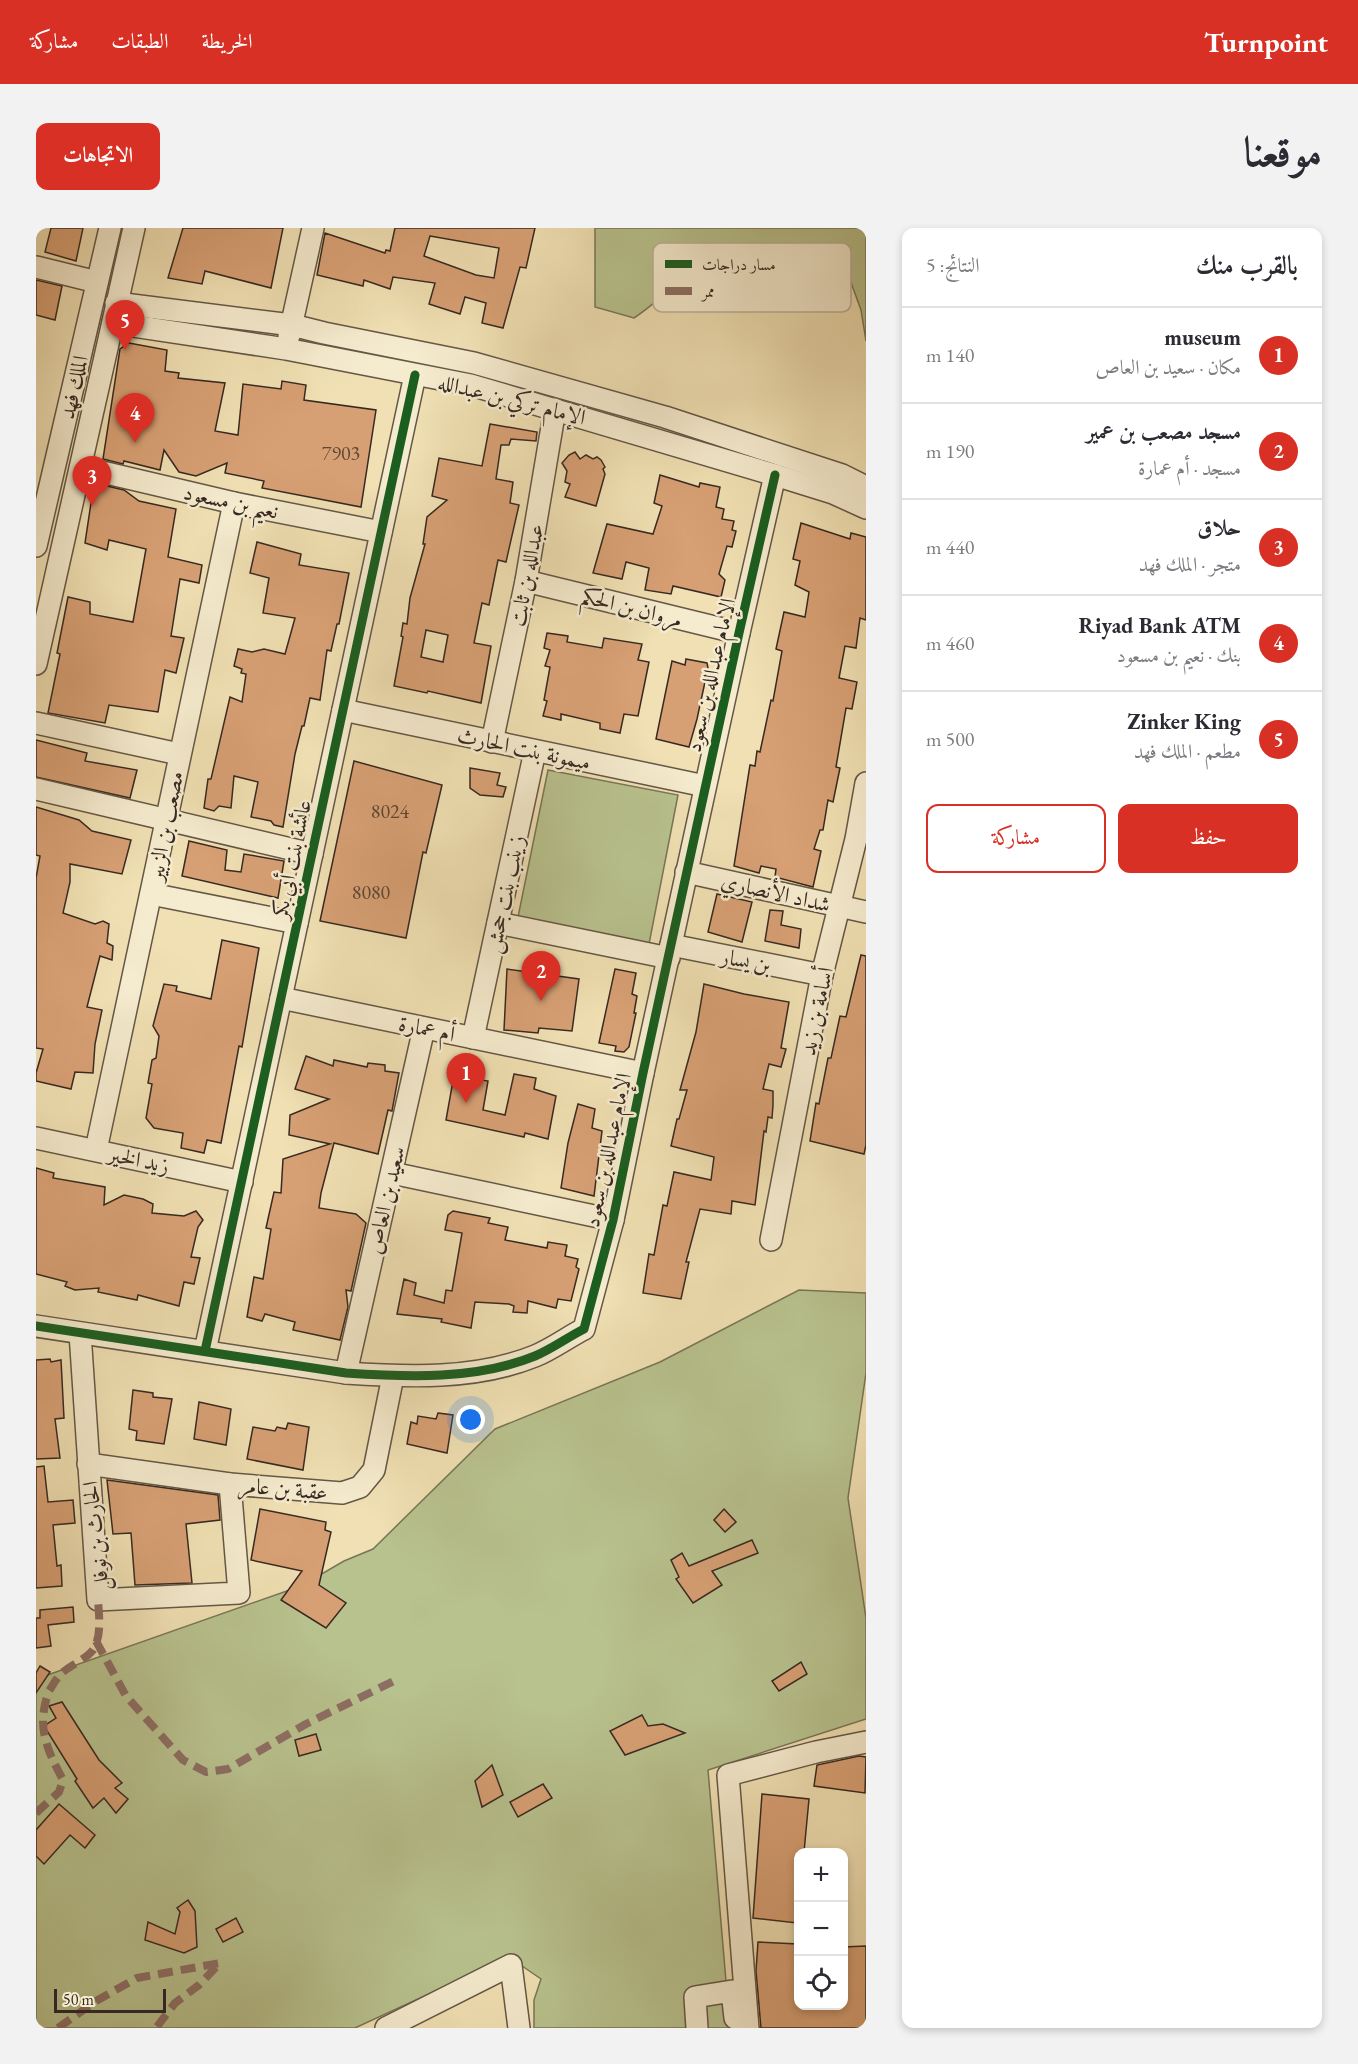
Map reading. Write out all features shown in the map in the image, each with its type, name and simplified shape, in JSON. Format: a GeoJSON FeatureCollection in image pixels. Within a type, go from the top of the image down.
{"type":"FeatureCollection","features":[{"type":"Feature","properties":{"kind":"street","name":"الملك فهد"},"geometry":{"type":"LineString","coordinates":[[36,546],[110,228]]}},
{"type":"Feature","properties":{"kind":"street","name":"الملك فهد"},"geometry":{"type":"LineString","coordinates":[[36,664],[134,228]]}},
{"type":"Feature","properties":{"kind":"street"},"geometry":{"type":"LineString","coordinates":[[286,349],[313,228]]}},
{"type":"Feature","properties":{"kind":"street"},"geometry":{"type":"LineString","coordinates":[[36,267],[97,282]]}},
{"type":"Feature","properties":{"kind":"street","name":"الإمام تركي بن عبدالله"},"geometry":{"type":"LineString","coordinates":[[114,313],[292,325],[474,363],[665,417],[842,475],[866,487]]}},
{"type":"Feature","properties":{"kind":"street","name":"الإمام تركي بن عبدالله"},"geometry":{"type":"LineString","coordinates":[[114,313],[471,385],[775,475],[833,494],[866,508]]}},
{"type":"Feature","properties":{"kind":"street","name":"عائشة بنت أبي بكر"},"geometry":{"type":"LineString","coordinates":[[205,1351],[415,375]]}},
{"type":"Feature","properties":{"kind":"street","name":"عبدالله بن ثابت"},"geometry":{"type":"LineString","coordinates":[[492,742],[526,581],[555,409]]}},
{"type":"Feature","properties":{"kind":"street"},"geometry":{"type":"LineString","coordinates":[[658,440],[665,417]]}},
{"type":"Feature","properties":{"kind":"street","name":"نعيم بن مسعود"},"geometry":{"type":"LineString","coordinates":[[81,467],[234,502],[381,532]]}},
{"type":"Feature","properties":{"kind":"street","name":"الإمام عبدالله بن سعود"},"geometry":{"type":"LineString","coordinates":[[36,1326],[346,1373],[393,1376],[436,1375],[507,1364],[536,1356],[584,1329],[614,1220],[686,872],[775,475]]}},
{"type":"Feature","properties":{"kind":"street","name":"مصعب بن الزبير"},"geometry":{"type":"LineString","coordinates":[[96,1150],[234,502]]}},
{"type":"Feature","properties":{"kind":"street","name":"مروان بن الحكم"},"geometry":{"type":"LineString","coordinates":[[526,581],[739,633]]}},
{"type":"Feature","properties":{"kind":"street","name":"ميمونة بنت الحارث"},"geometry":{"type":"LineString","coordinates":[[343,710],[705,786]]}},
{"type":"Feature","properties":{"kind":"street"},"geometry":{"type":"LineString","coordinates":[[36,723],[179,754]]}},
{"type":"Feature","properties":{"kind":"street","name":"زينب بنت جحش"},"geometry":{"type":"LineString","coordinates":[[473,1038],[535,751]]}},
{"type":"Feature","properties":{"kind":"street","name":"أسامة بن زيد"},"geometry":{"type":"LineString","coordinates":[[771,1240],[822,975],[840,906],[861,840],[866,783]]}},
{"type":"Feature","properties":{"kind":"street"},"geometry":{"type":"LineString","coordinates":[[36,789],[312,854]]}},
{"type":"Feature","properties":{"kind":"street","name":"شداد الأنصاري"},"geometry":{"type":"LineString","coordinates":[[686,872],[866,912]]}},
{"type":"Feature","properties":{"kind":"street"},"geometry":{"type":"LineString","coordinates":[[151,894],[297,923]]}},
{"type":"Feature","properties":{"kind":"street","name":"بن يسار"},"geometry":{"type":"LineString","coordinates":[[498,923],[822,975]]}},
{"type":"Feature","properties":{"kind":"street","name":"أم عمارة"},"geometry":{"type":"LineString","coordinates":[[281,998],[643,1073]]}},
{"type":"Feature","properties":{"kind":"street","name":"سعيد بن العاص"},"geometry":{"type":"LineString","coordinates":[[346,1373],[424,1028]]}},
{"type":"Feature","properties":{"kind":"street","name":"زيد الخير"},"geometry":{"type":"LineString","coordinates":[[36,1138],[242,1182]]}},
{"type":"Feature","properties":{"kind":"street"},"geometry":{"type":"LineString","coordinates":[[392,1173],[614,1220]]}},
{"type":"Feature","properties":{"kind":"street","name":"الإمام عبدالله بن سعود"},"geometry":{"type":"LineString","coordinates":[[36,1319],[80,1334]]}},
{"type":"Feature","properties":{"kind":"street","name":"الحارث بن نوفل"},"geometry":{"type":"LineString","coordinates":[[80,1334],[98,1600],[239,1593],[230,1484]]}},
{"type":"Feature","properties":{"kind":"street","name":"عقبة بن عامر"},"geometry":{"type":"LineString","coordinates":[[88,1464],[230,1484],[342,1493],[360,1487],[374,1470],[393,1376]]}},
{"type":"Feature","properties":{"kind":"street"},"geometry":{"type":"LineString","coordinates":[[748,2028],[729,1774],[866,1742]]}},
{"type":"Feature","properties":{"kind":"street"},"geometry":{"type":"LineString","coordinates":[[387,2028],[511,1965],[519,2028]]}},
{"type":"Feature","properties":{"kind":"street"},"geometry":{"type":"LineString","coordinates":[[697,2028],[695,1997],[732,1991],[736,2028]]}},
{"type":"Feature","properties":{"kind":"green space"},"geometry":{"type":"Polygon","coordinates":[[[595,228],[866,228],[866,341],[861,310],[851,282],[851,243],[653,243],[653,304],[634,318],[595,307],[595,228]]]}},
{"type":"Feature","properties":{"kind":"green space"},"geometry":{"type":"Polygon","coordinates":[[[548,770],[678,795],[649,944],[518,917],[548,770]]]}},
{"type":"Feature","properties":{"kind":"green space"},"geometry":{"type":"Polygon","coordinates":[[[799,1290],[866,1293],[866,1373],[848,1498],[866,1618],[866,1719],[708,1770],[730,2028],[534,2028],[534,2000],[541,1979],[509,1957],[355,2028],[36,2028],[36,1679],[301,1586],[344,1561],[373,1549],[495,1429],[660,1362],[799,1290]]]}},
{"type":"Feature","properties":{"kind":"building"},"geometry":{"type":"Polygon","coordinates":[[[51,228],[83,228],[76,261],[45,252],[51,228]]]}},
{"type":"Feature","properties":{"kind":"building"},"geometry":{"type":"Polygon","coordinates":[[[183,228],[283,228],[271,288],[205,271],[202,284],[168,278],[183,228]]]}},
{"type":"Feature","properties":{"kind":"building"},"geometry":{"type":"Polygon","coordinates":[[[395,228],[535,228],[526,268],[520,267],[503,328],[482,323],[486,303],[465,297],[460,314],[429,304],[435,283],[393,277],[390,289],[364,280],[363,286],[317,275],[325,233],[385,253],[386,250],[390,251],[395,228]],[[430,236],[424,256],[476,275],[494,278],[499,248],[430,236]]]}},
{"type":"Feature","properties":{"kind":"building"},"geometry":{"type":"Polygon","coordinates":[[[36,280],[62,286],[55,320],[36,315],[36,280]]]}},
{"type":"Feature","properties":{"kind":"building"},"geometry":{"type":"Polygon","coordinates":[[[129,343],[167,350],[165,371],[179,373],[178,378],[225,383],[215,431],[238,435],[243,384],[281,389],[282,381],[306,385],[304,400],[376,410],[361,507],[262,488],[264,481],[225,473],[227,463],[196,476],[179,472],[164,450],[160,470],[124,461],[123,464],[103,459],[120,349],[129,343]]]}},
{"type":"Feature","properties":{"kind":"building"},"geometry":{"type":"Polygon","coordinates":[[[490,424],[537,432],[536,441],[511,439],[509,445],[501,445],[496,479],[513,482],[510,503],[519,505],[506,562],[498,560],[489,605],[482,603],[474,643],[491,646],[481,703],[394,686],[403,637],[401,636],[403,623],[407,624],[410,598],[425,544],[423,544],[427,517],[447,500],[432,496],[439,458],[482,466],[490,424]],[[426,630],[421,657],[443,662],[448,635],[426,630]]]}},
{"type":"Feature","properties":{"kind":"building"},"geometry":{"type":"Polygon","coordinates":[[[575,452],[580,459],[586,455],[593,459],[597,457],[605,467],[596,506],[565,497],[570,484],[565,482],[567,471],[562,463],[575,452]]]}},
{"type":"Feature","properties":{"kind":"building"},"geometry":{"type":"Polygon","coordinates":[[[660,475],[699,487],[700,483],[720,487],[716,507],[724,509],[722,519],[734,521],[732,530],[736,531],[732,547],[727,546],[719,574],[725,580],[721,597],[673,586],[671,594],[645,590],[649,568],[626,562],[622,579],[593,573],[607,524],[653,534],[662,506],[654,503],[660,475]]]}},
{"type":"Feature","properties":{"kind":"building"},"geometry":{"type":"Polygon","coordinates":[[[94,483],[124,490],[139,501],[176,509],[168,557],[202,565],[199,583],[180,579],[171,636],[184,638],[176,673],[165,670],[158,712],[109,705],[105,723],[48,713],[60,654],[57,653],[68,597],[90,602],[90,614],[133,622],[146,549],[109,540],[107,550],[85,543],[94,483]]]}},
{"type":"Feature","properties":{"kind":"building"},"geometry":{"type":"Polygon","coordinates":[[[801,523],[850,539],[851,533],[866,537],[866,620],[860,618],[856,648],[845,646],[839,678],[857,682],[852,709],[846,708],[836,767],[840,768],[833,802],[828,800],[823,830],[820,830],[814,849],[821,851],[813,887],[775,877],[776,869],[761,866],[759,873],[734,866],[750,765],[755,766],[771,700],[773,701],[782,651],[776,649],[784,612],[805,617],[809,592],[795,585],[800,561],[793,559],[801,523]]]}},
{"type":"Feature","properties":{"kind":"building"},"geometry":{"type":"Polygon","coordinates":[[[257,542],[301,554],[299,565],[349,573],[339,624],[337,624],[331,651],[327,650],[320,700],[310,698],[304,726],[302,726],[283,827],[274,825],[271,821],[251,817],[258,782],[234,776],[231,808],[219,806],[214,811],[204,808],[208,779],[211,779],[230,697],[242,702],[246,674],[241,673],[242,669],[234,666],[238,649],[252,652],[264,649],[285,654],[295,618],[263,613],[269,578],[250,573],[257,542]]]}},
{"type":"Feature","properties":{"kind":"building"},"geometry":{"type":"Polygon","coordinates":[[[547,633],[568,636],[567,642],[602,648],[604,638],[642,644],[638,660],[649,662],[638,716],[624,714],[620,733],[600,729],[600,723],[561,714],[561,720],[543,716],[547,701],[544,700],[550,667],[545,666],[550,650],[544,648],[547,633]]]}},
{"type":"Feature","properties":{"kind":"building"},"geometry":{"type":"Polygon","coordinates":[[[686,659],[707,663],[708,668],[689,747],[656,739],[672,661],[685,665],[686,659]]]}},
{"type":"Feature","properties":{"kind":"building"},"geometry":{"type":"Polygon","coordinates":[[[36,740],[87,753],[85,761],[137,770],[130,798],[36,777],[36,740]]]}},
{"type":"Feature","properties":{"kind":"building"},"geometry":{"type":"Polygon","coordinates":[[[354,761],[442,785],[426,853],[423,852],[406,938],[320,921],[354,761]]]}},
{"type":"Feature","properties":{"kind":"building"},"geometry":{"type":"Polygon","coordinates":[[[470,768],[500,773],[497,785],[506,787],[503,797],[480,795],[470,788],[470,768]]]}},
{"type":"Feature","properties":{"kind":"building"},"geometry":{"type":"Polygon","coordinates":[[[36,807],[79,820],[92,831],[131,840],[122,874],[70,864],[70,882],[63,913],[95,924],[103,921],[109,924],[107,943],[113,946],[112,960],[100,956],[87,1007],[102,1010],[95,1044],[93,1073],[75,1072],[71,1089],[36,1081],[43,1049],[36,1048],[36,878],[40,856],[36,855],[36,807]]]}},
{"type":"Feature","properties":{"kind":"building"},"geometry":{"type":"Polygon","coordinates":[[[189,841],[227,850],[225,870],[241,872],[244,854],[284,861],[278,898],[182,876],[189,841]]]}},
{"type":"Feature","properties":{"kind":"building"},"geometry":{"type":"Polygon","coordinates":[[[717,894],[752,902],[742,942],[708,932],[717,894]]]}},
{"type":"Feature","properties":{"kind":"building"},"geometry":{"type":"Polygon","coordinates":[[[770,910],[783,911],[781,925],[801,929],[799,948],[765,941],[770,910]]]}},
{"type":"Feature","properties":{"kind":"building"},"geometry":{"type":"Polygon","coordinates":[[[222,940],[259,948],[242,1047],[239,1046],[221,1143],[207,1140],[204,1153],[181,1148],[183,1133],[154,1128],[146,1118],[152,1084],[148,1083],[152,1060],[156,1058],[159,1036],[153,1026],[164,984],[177,986],[176,991],[211,999],[222,940]]]}},
{"type":"Feature","properties":{"kind":"building"},"geometry":{"type":"Polygon","coordinates":[[[861,955],[866,956],[866,1145],[864,1154],[810,1141],[816,1103],[819,1104],[828,1058],[831,1058],[840,1016],[846,1017],[861,955]]]}},
{"type":"Feature","properties":{"kind":"building"},"geometry":{"type":"Polygon","coordinates":[[[507,969],[579,979],[572,1031],[539,1028],[538,1033],[504,1030],[507,969]]]}},
{"type":"Feature","properties":{"kind":"building"},"geometry":{"type":"Polygon","coordinates":[[[615,969],[636,973],[632,994],[637,996],[634,1013],[636,1013],[629,1047],[624,1052],[615,1051],[616,1046],[599,1043],[615,969]]]}},
{"type":"Feature","properties":{"kind":"building"},"geometry":{"type":"Polygon","coordinates":[[[704,984],[789,1002],[781,1048],[786,1049],[781,1067],[769,1064],[763,1089],[773,1091],[773,1105],[772,1118],[768,1117],[766,1132],[764,1131],[755,1205],[732,1201],[731,1214],[700,1209],[686,1262],[689,1262],[681,1299],[643,1293],[649,1254],[654,1255],[663,1205],[667,1206],[674,1172],[711,1180],[714,1157],[671,1146],[687,1090],[680,1090],[696,1032],[704,984]]]}},
{"type":"Feature","properties":{"kind":"building"},"geometry":{"type":"Polygon","coordinates":[[[306,1056],[333,1066],[334,1060],[367,1067],[368,1063],[385,1065],[385,1071],[399,1073],[392,1111],[388,1110],[378,1154],[334,1143],[321,1193],[319,1208],[356,1214],[366,1223],[351,1291],[346,1290],[348,1307],[340,1340],[293,1330],[295,1322],[265,1314],[262,1321],[247,1317],[254,1277],[263,1279],[271,1229],[266,1228],[274,1192],[281,1193],[283,1159],[330,1144],[289,1135],[290,1115],[329,1099],[295,1089],[306,1056]]]}},
{"type":"Feature","properties":{"kind":"building"},"geometry":{"type":"Polygon","coordinates":[[[514,1074],[536,1078],[534,1089],[556,1096],[548,1139],[525,1133],[524,1137],[446,1120],[454,1075],[488,1081],[483,1110],[505,1115],[514,1074]]]}},
{"type":"Feature","properties":{"kind":"building"},"geometry":{"type":"Polygon","coordinates":[[[578,1104],[595,1109],[592,1128],[602,1131],[594,1196],[561,1188],[568,1143],[578,1104]]]}},
{"type":"Feature","properties":{"kind":"building"},"geometry":{"type":"Polygon","coordinates":[[[36,1168],[54,1173],[53,1178],[105,1187],[104,1205],[124,1195],[143,1199],[153,1204],[152,1213],[184,1216],[196,1211],[203,1220],[198,1227],[191,1257],[200,1258],[194,1284],[184,1282],[179,1306],[138,1295],[137,1300],[98,1292],[99,1288],[75,1290],[65,1286],[67,1282],[36,1274],[36,1168]]]}},
{"type":"Feature","properties":{"kind":"building"},"geometry":{"type":"Polygon","coordinates":[[[453,1211],[490,1218],[488,1223],[508,1227],[505,1240],[547,1248],[548,1242],[567,1245],[565,1256],[578,1259],[576,1267],[579,1269],[571,1301],[558,1299],[556,1308],[528,1301],[527,1313],[513,1312],[514,1306],[509,1304],[475,1302],[471,1328],[441,1322],[442,1319],[397,1314],[404,1279],[416,1283],[414,1295],[444,1303],[446,1290],[452,1291],[462,1233],[445,1230],[448,1215],[453,1211]]]}},
{"type":"Feature","properties":{"kind":"building"},"geometry":{"type":"Polygon","coordinates":[[[50,1359],[51,1362],[61,1360],[64,1418],[55,1419],[60,1458],[36,1459],[36,1360],[50,1359]]]}},
{"type":"Feature","properties":{"kind":"building"},"geometry":{"type":"Polygon","coordinates":[[[133,1390],[153,1393],[153,1397],[172,1399],[164,1444],[136,1440],[137,1431],[129,1429],[133,1390]]]}},
{"type":"Feature","properties":{"kind":"building"},"geometry":{"type":"Polygon","coordinates":[[[199,1402],[231,1409],[226,1445],[194,1439],[199,1402]]]}},
{"type":"Feature","properties":{"kind":"building"},"geometry":{"type":"Polygon","coordinates":[[[438,1413],[453,1415],[447,1453],[407,1444],[411,1422],[417,1424],[418,1416],[436,1419],[438,1413]]]}},
{"type":"Feature","properties":{"kind":"building"},"geometry":{"type":"Polygon","coordinates":[[[288,1423],[309,1427],[303,1470],[247,1459],[253,1427],[275,1431],[277,1427],[286,1429],[288,1423]]]}},
{"type":"Feature","properties":{"kind":"building"},"geometry":{"type":"Polygon","coordinates":[[[44,1466],[48,1502],[73,1500],[75,1523],[53,1525],[57,1566],[61,1565],[62,1586],[36,1588],[36,1467],[44,1466]]]}},
{"type":"Feature","properties":{"kind":"building"},"geometry":{"type":"Polygon","coordinates":[[[107,1480],[218,1495],[220,1520],[186,1524],[192,1583],[135,1585],[131,1533],[113,1534],[107,1480]]]}},
{"type":"Feature","properties":{"kind":"building"},"geometry":{"type":"Polygon","coordinates":[[[260,1509],[326,1522],[325,1530],[331,1532],[319,1585],[346,1603],[326,1628],[281,1600],[302,1571],[251,1560],[260,1509]]]}},
{"type":"Feature","properties":{"kind":"building"},"geometry":{"type":"Polygon","coordinates":[[[724,1509],[736,1522],[725,1532],[714,1520],[724,1509]]]}},
{"type":"Feature","properties":{"kind":"building"},"geometry":{"type":"Polygon","coordinates":[[[752,1540],[758,1553],[712,1571],[722,1585],[693,1603],[676,1579],[679,1577],[671,1560],[682,1553],[689,1566],[752,1540]]]}},
{"type":"Feature","properties":{"kind":"building"},"geometry":{"type":"Polygon","coordinates":[[[73,1607],[74,1622],[48,1625],[51,1646],[36,1648],[36,1618],[40,1618],[40,1610],[73,1607]]]}},
{"type":"Feature","properties":{"kind":"building"},"geometry":{"type":"Polygon","coordinates":[[[801,1662],[807,1674],[779,1691],[772,1681],[801,1662]]]}},
{"type":"Feature","properties":{"kind":"building"},"geometry":{"type":"Polygon","coordinates":[[[40,1666],[50,1672],[36,1693],[36,1673],[40,1666]]]}},
{"type":"Feature","properties":{"kind":"building"},"geometry":{"type":"Polygon","coordinates":[[[62,1702],[99,1760],[122,1783],[115,1788],[128,1799],[116,1813],[104,1798],[93,1808],[44,1726],[56,1718],[49,1706],[62,1702]]]}},
{"type":"Feature","properties":{"kind":"building"},"geometry":{"type":"Polygon","coordinates":[[[642,1715],[648,1726],[663,1724],[685,1733],[625,1755],[610,1731],[642,1715]]]}},
{"type":"Feature","properties":{"kind":"building"},"geometry":{"type":"Polygon","coordinates":[[[316,1734],[321,1750],[299,1756],[295,1740],[316,1734]]]}},
{"type":"Feature","properties":{"kind":"building"},"geometry":{"type":"Polygon","coordinates":[[[859,1756],[866,1757],[865,1793],[814,1786],[817,1765],[859,1756]]]}},
{"type":"Feature","properties":{"kind":"building"},"geometry":{"type":"Polygon","coordinates":[[[492,1765],[503,1795],[482,1807],[475,1781],[492,1765]]]}},
{"type":"Feature","properties":{"kind":"building"},"geometry":{"type":"Polygon","coordinates":[[[543,1784],[552,1798],[518,1817],[510,1802],[543,1784]]]}},
{"type":"Feature","properties":{"kind":"building"},"geometry":{"type":"Polygon","coordinates":[[[762,1794],[809,1799],[804,1848],[794,1848],[794,1923],[753,1918],[762,1794]]]}},
{"type":"Feature","properties":{"kind":"building"},"geometry":{"type":"Polygon","coordinates":[[[59,1804],[95,1835],[85,1848],[70,1835],[44,1864],[36,1856],[36,1830],[59,1804]]]}},
{"type":"Feature","properties":{"kind":"building"},"geometry":{"type":"Polygon","coordinates":[[[188,1900],[195,1911],[197,1947],[184,1953],[145,1940],[148,1922],[175,1934],[180,1912],[177,1908],[188,1900]]]}},
{"type":"Feature","properties":{"kind":"building"},"geometry":{"type":"Polygon","coordinates":[[[236,1918],[243,1932],[223,1942],[216,1929],[236,1918]]]}},
{"type":"Feature","properties":{"kind":"building"},"geometry":{"type":"Polygon","coordinates":[[[758,1942],[794,1944],[794,2010],[848,2010],[848,1947],[866,1946],[866,2028],[761,2028],[756,1971],[758,1942]]]}},
{"type":"Feature","properties":{"kind":"marked path"},"geometry":{"type":"LineString","coordinates":[[36,1813],[59,1792],[63,1780],[45,1737],[43,1726],[45,1704],[49,1691],[59,1676],[93,1650],[98,1639],[98,1600]]}},
{"type":"Feature","properties":{"kind":"marked path"},"geometry":{"type":"LineString","coordinates":[[96,1641],[126,1696],[183,1760],[206,1772],[228,1769],[306,1724],[398,1679]]}},
{"type":"Feature","properties":{"kind":"marked path"},"geometry":{"type":"LineString","coordinates":[[58,2028],[96,2001],[137,1978],[220,1963],[199,1985],[175,2003],[156,2028]]}},
{"type":"Feature","properties":{"kind":"cycle path"},"geometry":{"type":"LineString","coordinates":[[205,1351],[415,375]]}},
{"type":"Feature","properties":{"kind":"cycle path"},"geometry":{"type":"LineString","coordinates":[[36,1326],[346,1373],[417,1376],[466,1373],[512,1364],[535,1356],[584,1329],[613,1220],[643,1073],[775,475]]}},
{"type":"Feature","properties":{"kind":"place","name":"Zinker King"},"geometry":{"type":"Point","coordinates":[125,350]}},
{"type":"Feature","properties":{"kind":"place","name":"Riyad Bank ATM"},"geometry":{"type":"Point","coordinates":[135,443]}},
{"type":"Feature","properties":{"kind":"place","name":"حلاق"},"geometry":{"type":"Point","coordinates":[92,506]}},
{"type":"Feature","properties":{"kind":"place","name":"مسجد مصعب بن عمير"},"geometry":{"type":"Point","coordinates":[541,1001]}},
{"type":"Feature","properties":{"kind":"place","name":"museum"},"geometry":{"type":"Point","coordinates":[466,1103]}}]}
